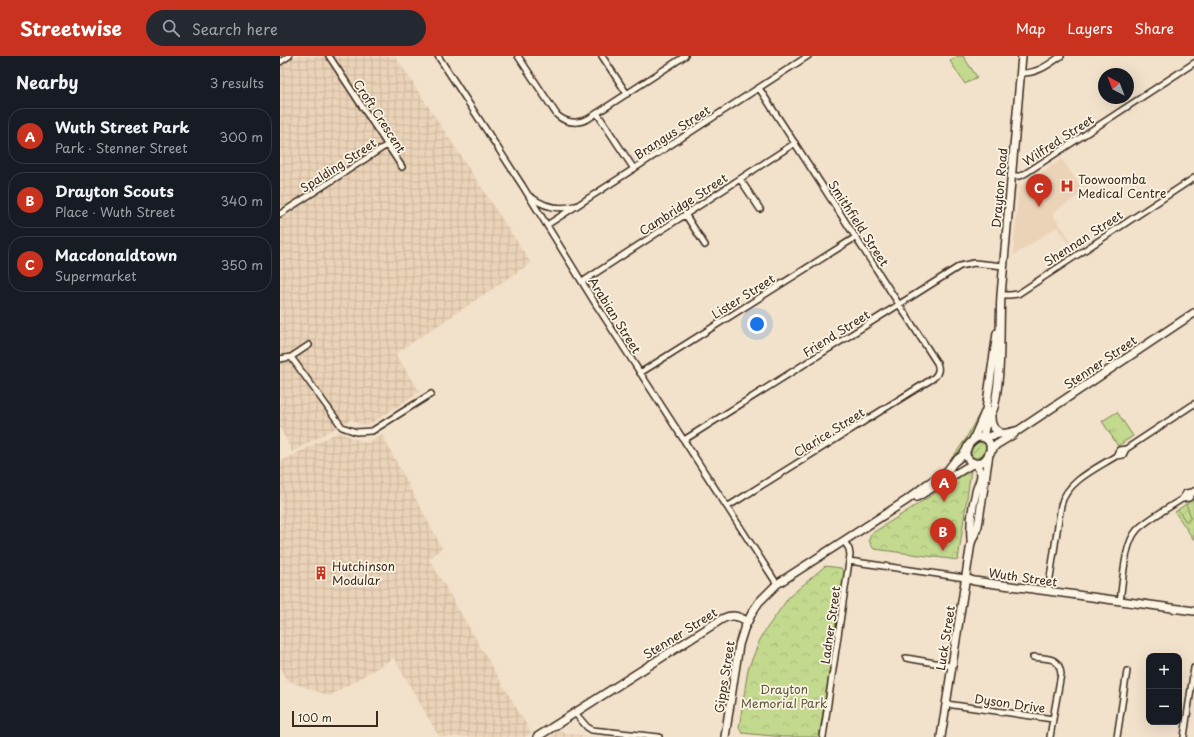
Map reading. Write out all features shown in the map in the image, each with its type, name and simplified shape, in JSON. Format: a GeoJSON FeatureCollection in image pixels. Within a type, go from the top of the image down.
{"type":"FeatureCollection","features":[{"type":"Feature","properties":{"kind":"main road","name":"Drayton Road"},"geometry":{"type":"LineString","coordinates":[[973,440],[986,410],[1000,322],[1001,295],[1022,56]]}},
{"type":"Feature","properties":{"kind":"main road","name":"Stenner Street"},"geometry":{"type":"LineString","coordinates":[[989,453],[996,445],[1194,313]]}},
{"type":"Feature","properties":{"kind":"main road","name":"Drayton Road"},"geometry":{"type":"LineString","coordinates":[[984,438],[986,425],[991,417],[996,398],[1001,333],[1000,322]]}},
{"type":"Feature","properties":{"kind":"main road"},"geometry":{"type":"LineString","coordinates":[[991,417],[992,426],[1003,434]]}},
{"type":"Feature","properties":{"kind":"main road","name":"Stenner Street"},"geometry":{"type":"LineString","coordinates":[[984,438],[1018,430]]}},
{"type":"Feature","properties":{"kind":"main road"},"geometry":{"type":"LineString","coordinates":[[747,621],[759,602],[777,584],[907,500],[946,471],[963,455],[973,440],[979,437],[984,438],[990,444],[989,453],[983,461],[974,463],[917,497],[907,500]]}},
{"type":"Feature","properties":{"kind":"main road"},"geometry":{"type":"LineString","coordinates":[[967,449],[968,460],[974,463]]}},
{"type":"Feature","properties":{"kind":"main road","name":"Luck Street"},"geometry":{"type":"LineString","coordinates":[[971,543],[978,526],[989,453]]}},
{"type":"Feature","properties":{"kind":"main road","name":"Luck Street"},"geometry":{"type":"LineString","coordinates":[[941,737],[971,543],[970,527],[976,492],[981,476],[979,469],[974,463]]}},
{"type":"Feature","properties":{"kind":"main road","name":"Wuth Street"},"geometry":{"type":"LineString","coordinates":[[966,578],[974,581],[1194,611]]}},
{"type":"Feature","properties":{"kind":"main road","name":"Stenner Street"},"geometry":{"type":"LineString","coordinates":[[536,737],[727,616],[734,616],[747,621]]}},
{"type":"Feature","properties":{"kind":"main road","name":"Gipps Street"},"geometry":{"type":"LineString","coordinates":[[725,737],[739,645],[747,621]]}},
{"type":"Feature","properties":{"kind":"street"},"geometry":{"type":"LineString","coordinates":[[280,62],[289,56]]}},
{"type":"Feature","properties":{"kind":"street","name":"Croft Crescent"},"geometry":{"type":"LineString","coordinates":[[329,56],[402,167]]}},
{"type":"Feature","properties":{"kind":"street","name":"Arabian Street"},"geometry":{"type":"LineString","coordinates":[[438,56],[528,193],[582,282],[777,584]]}},
{"type":"Feature","properties":{"kind":"street"},"geometry":{"type":"LineString","coordinates":[[518,56],[561,118],[568,121],[580,122],[588,119],[685,56]]}},
{"type":"Feature","properties":{"kind":"street"},"geometry":{"type":"LineString","coordinates":[[602,56],[627,94]]}},
{"type":"Feature","properties":{"kind":"street","name":"Brangus Street"},"geometry":{"type":"LineString","coordinates":[[547,225],[808,56]]}},
{"type":"Feature","properties":{"kind":"street"},"geometry":{"type":"LineString","coordinates":[[1020,73],[1038,71],[1061,56]]}},
{"type":"Feature","properties":{"kind":"street","name":"Wilfred Street"},"geometry":{"type":"LineString","coordinates":[[1012,176],[1026,174],[1194,63]]}},
{"type":"Feature","properties":{"kind":"street","name":"Smithfield Street"},"geometry":{"type":"LineString","coordinates":[[760,88],[937,363],[938,371]]}},
{"type":"Feature","properties":{"kind":"street"},"geometry":{"type":"LineString","coordinates":[[597,113],[634,169]]}},
{"type":"Feature","properties":{"kind":"street","name":"Cambridge Street"},"geometry":{"type":"LineString","coordinates":[[582,282],[795,143]]}},
{"type":"Feature","properties":{"kind":"street","name":"Spalding Street"},"geometry":{"type":"LineString","coordinates":[[280,214],[387,145]]}},
{"type":"Feature","properties":{"kind":"street","name":"Shennan Street"},"geometry":{"type":"LineString","coordinates":[[1001,295],[1010,296],[1018,294],[1194,178]]}},
{"type":"Feature","properties":{"kind":"street"},"geometry":{"type":"LineString","coordinates":[[740,179],[760,209]]}},
{"type":"Feature","properties":{"kind":"street"},"geometry":{"type":"LineString","coordinates":[[528,193],[538,201],[555,208],[566,208],[582,203]]}},
{"type":"Feature","properties":{"kind":"street"},"geometry":{"type":"LineString","coordinates":[[685,214],[704,244]]}},
{"type":"Feature","properties":{"kind":"street","name":"Lister Street"},"geometry":{"type":"LineString","coordinates":[[640,373],[856,237]]}},
{"type":"Feature","properties":{"kind":"street","name":"Friend Street"},"geometry":{"type":"LineString","coordinates":[[684,440],[964,265],[974,263],[1004,266]]}},
{"type":"Feature","properties":{"kind":"street"},"geometry":{"type":"LineString","coordinates":[[280,359],[291,357],[309,345]]}},
{"type":"Feature","properties":{"kind":"street"},"geometry":{"type":"LineString","coordinates":[[291,357],[342,427],[356,432],[372,431],[431,394]]}},
{"type":"Feature","properties":{"kind":"street","name":"Clarice Street"},"geometry":{"type":"LineString","coordinates":[[728,507],[932,380],[938,371]]}},
{"type":"Feature","properties":{"kind":"street"},"geometry":{"type":"LineString","coordinates":[[1048,591],[1061,504],[1064,494],[1074,483],[1116,456],[1123,455],[1126,449],[1194,404]]}},
{"type":"Feature","properties":{"kind":"street"},"geometry":{"type":"LineString","coordinates":[[1120,601],[1128,546],[1132,536],[1140,527],[1182,499],[1186,493],[1193,492]]}},
{"type":"Feature","properties":{"kind":"street","name":"Ladner Street"},"geometry":{"type":"LineString","coordinates":[[823,737],[850,555],[849,549],[844,541]]}},
{"type":"Feature","properties":{"kind":"street","name":"Wuth Street"},"geometry":{"type":"LineString","coordinates":[[849,561],[966,578]]}},
{"type":"Feature","properties":{"kind":"street"},"geometry":{"type":"LineString","coordinates":[[1033,657],[1053,660],[1058,662],[1060,667],[1061,674],[1053,719]]}},
{"type":"Feature","properties":{"kind":"street"},"geometry":{"type":"LineString","coordinates":[[906,658],[952,666]]}},
{"type":"Feature","properties":{"kind":"street"},"geometry":{"type":"LineString","coordinates":[[1184,737],[1194,668]]}},
{"type":"Feature","properties":{"kind":"street"},"geometry":{"type":"LineString","coordinates":[[1117,737],[1127,671]]}},
{"type":"Feature","properties":{"kind":"street","name":"Dyson Drive"},"geometry":{"type":"LineString","coordinates":[[946,704],[1053,719],[1050,737]]}},
{"type":"Feature","properties":{"kind":"street"},"geometry":{"type":"LineString","coordinates":[[575,713],[587,727],[592,730],[623,735],[659,737]]}},
{"type":"Feature","properties":{"kind":"shaded area"},"geometry":{"type":"Polygon","coordinates":[[[280,56],[395,56],[531,263],[395,354],[420,392],[368,425],[358,424],[352,419],[292,452],[280,427],[280,56]]]}},
{"type":"Feature","properties":{"kind":"shaded area"},"geometry":{"type":"Polygon","coordinates":[[[1062,159],[1084,192],[1052,213],[1074,246],[1071,248],[1057,227],[1013,256],[1019,187],[1062,159]]]}},
{"type":"Feature","properties":{"kind":"shaded area"},"geometry":{"type":"Polygon","coordinates":[[[338,432],[365,443],[382,435],[442,548],[429,559],[531,733],[525,737],[441,737],[437,733],[394,658],[329,696],[286,680],[280,666],[280,462],[338,432]]]}},
{"type":"Feature","properties":{"kind":"shaded area"},"geometry":{"type":"Polygon","coordinates":[[[558,732],[594,737],[549,737],[558,732]]]}},
{"type":"Feature","properties":{"kind":"green space"},"geometry":{"type":"Polygon","coordinates":[[[958,56],[963,56],[977,77],[965,84],[950,61],[958,56]]]}},
{"type":"Feature","properties":{"kind":"green space"},"geometry":{"type":"Polygon","coordinates":[[[982,409],[982,415],[963,452],[949,465],[948,464],[965,440],[982,409]]]}},
{"type":"Feature","properties":{"kind":"green space"},"geometry":{"type":"Polygon","coordinates":[[[1117,412],[1133,436],[1118,446],[1102,421],[1117,412]]]}},
{"type":"Feature","properties":{"kind":"green space"},"geometry":{"type":"Polygon","coordinates":[[[980,442],[985,444],[985,452],[980,457],[975,458],[971,455],[973,447],[980,442]]]}},
{"type":"Feature","properties":{"kind":"green space"},"geometry":{"type":"Polygon","coordinates":[[[971,470],[958,560],[874,549],[869,540],[871,534],[971,470]]]}},
{"type":"Feature","properties":{"kind":"green space"},"geometry":{"type":"Polygon","coordinates":[[[1194,499],[1194,540],[1175,512],[1194,499]]]}},
{"type":"Feature","properties":{"kind":"green space"},"geometry":{"type":"Polygon","coordinates":[[[1186,504],[1191,517],[1187,523],[1178,510],[1186,504]]]}},
{"type":"Feature","properties":{"kind":"green space","name":"Drayton Memorial Park"},"geometry":{"type":"Polygon","coordinates":[[[825,566],[841,568],[845,573],[819,737],[783,737],[742,733],[739,728],[748,669],[762,635],[789,597],[825,566]]]}},
{"type":"Feature","properties":{"kind":"place","name":"Toowoomba Medical Centre"},"geometry":{"type":"Point","coordinates":[1067,186]}},
{"type":"Feature","properties":{"kind":"place","name":"Macdonaldtown"},"geometry":{"type":"Point","coordinates":[1039,207]}},
{"type":"Feature","properties":{"kind":"place","name":"Wuth Street Park"},"geometry":{"type":"Point","coordinates":[944,502]}},
{"type":"Feature","properties":{"kind":"place","name":"Drayton Scouts"},"geometry":{"type":"Point","coordinates":[943,551]}},
{"type":"Feature","properties":{"kind":"place","name":"Hutchinson Modular"},"geometry":{"type":"Point","coordinates":[321,573]}}]}
